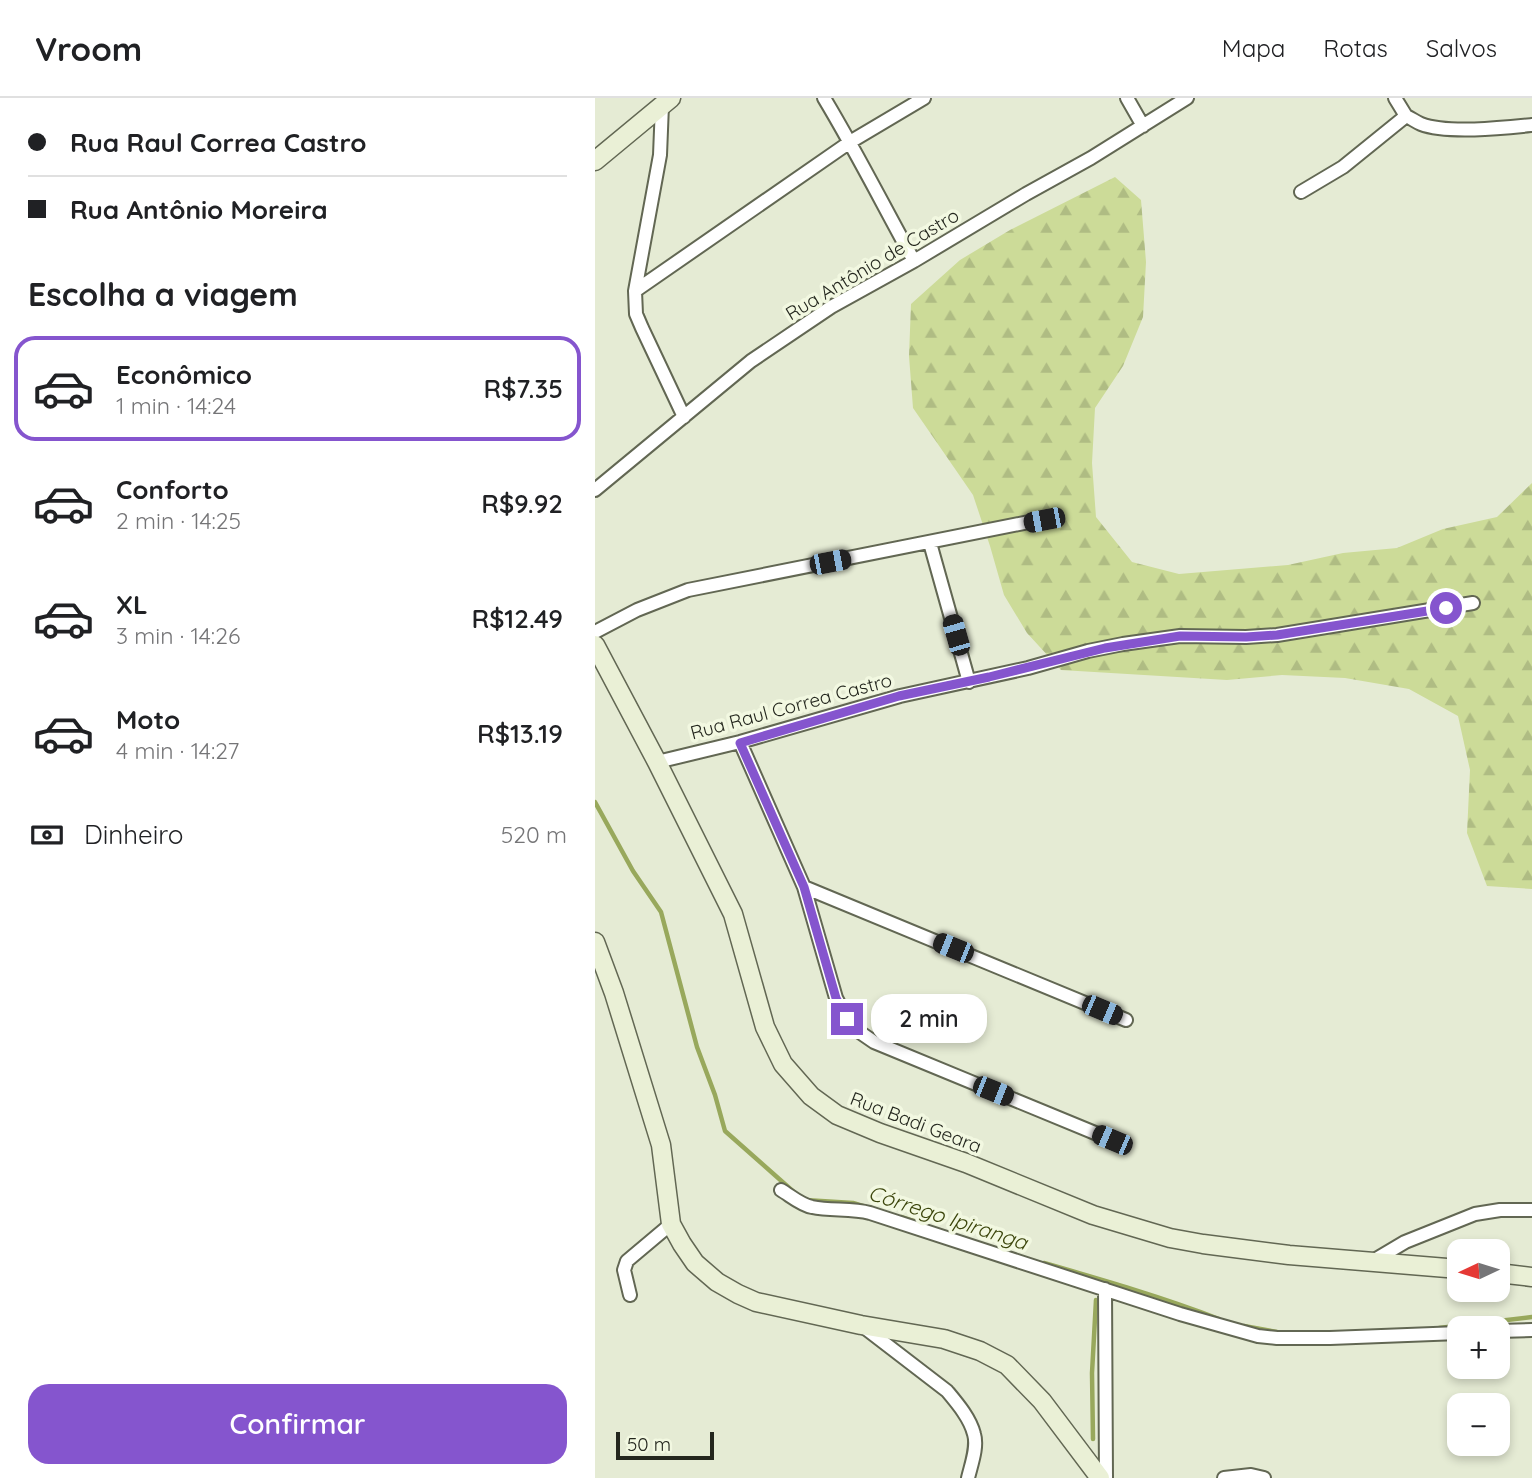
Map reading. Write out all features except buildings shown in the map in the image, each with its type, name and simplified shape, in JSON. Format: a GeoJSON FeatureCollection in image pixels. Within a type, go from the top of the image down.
{"type":"FeatureCollection","features":[{"type":"Feature","properties":{"kind":"street"},"geometry":{"type":"LineString","coordinates":[[824,98],[914,261]]}},
{"type":"Feature","properties":{"kind":"street"},"geometry":{"type":"LineString","coordinates":[[635,291],[850,142],[924,98]]}},
{"type":"Feature","properties":{"kind":"street"},"geometry":{"type":"LineString","coordinates":[[1127,98],[1143,126]]}},
{"type":"Feature","properties":{"kind":"street","name":"Rua Antônio de Castro"},"geometry":{"type":"LineString","coordinates":[[595,490],[751,361],[831,307],[1025,194],[1091,159],[1187,98]]}},
{"type":"Feature","properties":{"kind":"street"},"geometry":{"type":"LineString","coordinates":[[1395,98],[1406,116],[1422,124],[1486,129],[1532,125]]}},
{"type":"Feature","properties":{"kind":"street"},"geometry":{"type":"LineString","coordinates":[[595,161],[666,102]]}},
{"type":"Feature","properties":{"kind":"street"},"geometry":{"type":"LineString","coordinates":[[666,102],[660,155],[635,291],[636,314],[684,417]]}},
{"type":"Feature","properties":{"kind":"street"},"geometry":{"type":"LineString","coordinates":[[1301,192],[1343,167],[1406,116]]}},
{"type":"Feature","properties":{"kind":"street"},"geometry":{"type":"LineString","coordinates":[[595,632],[638,610],[688,590],[1044,520]]}},
{"type":"Feature","properties":{"kind":"street"},"geometry":{"type":"LineString","coordinates":[[930,543],[969,682]]}},
{"type":"Feature","properties":{"kind":"street","name":"Rua Raul Correa Castro"},"geometry":{"type":"LineString","coordinates":[[657,762],[740,743],[899,696],[969,682],[1123,644],[1180,636],[1277,635],[1473,603]]}},
{"type":"Feature","properties":{"kind":"street","name":"Rua Badi Geara"},"geometry":{"type":"LineString","coordinates":[[595,645],[733,914],[772,1044],[783,1064],[811,1096],[837,1115],[880,1133],[966,1163],[1093,1214],[1170,1238],[1289,1255],[1447,1268]]}},
{"type":"Feature","properties":{"kind":"street"},"geometry":{"type":"LineString","coordinates":[[740,743],[804,887],[836,998],[847,1019],[858,1031],[874,1042],[1112,1140]]}},
{"type":"Feature","properties":{"kind":"street"},"geometry":{"type":"LineString","coordinates":[[804,887],[1126,1020]]}},
{"type":"Feature","properties":{"kind":"street"},"geometry":{"type":"LineString","coordinates":[[595,942],[614,993],[661,1145],[671,1224],[695,1263],[717,1282],[766,1305],[944,1339],[980,1350],[1007,1365],[1042,1401],[1100,1478]]}},
{"type":"Feature","properties":{"kind":"street"},"geometry":{"type":"LineString","coordinates":[[781,1190],[803,1205],[813,1208],[856,1209],[870,1213],[1180,1314],[1258,1336],[1330,1338],[1447,1333]]}},
{"type":"Feature","properties":{"kind":"street"},"geometry":{"type":"LineString","coordinates":[[1373,1261],[1405,1242],[1475,1214],[1532,1210]]}},
{"type":"Feature","properties":{"kind":"street"},"geometry":{"type":"LineString","coordinates":[[630,1295],[624,1270],[627,1261],[671,1224]]}},
{"type":"Feature","properties":{"kind":"street"},"geometry":{"type":"LineString","coordinates":[[1510,1274],[1532,1277]]}},
{"type":"Feature","properties":{"kind":"street"},"geometry":{"type":"LineString","coordinates":[[1105,1289],[1106,1478]]}},
{"type":"Feature","properties":{"kind":"street"},"geometry":{"type":"LineString","coordinates":[[861,1325],[947,1391],[956,1401],[975,1434],[968,1478]]}},
{"type":"Feature","properties":{"kind":"street"},"geometry":{"type":"LineString","coordinates":[[1510,1331],[1532,1330]]}},
{"type":"Feature","properties":{"kind":"street"},"geometry":{"type":"LineString","coordinates":[[1224,1478],[1251,1475],[1264,1478]]}},
{"type":"Feature","properties":{"kind":"green space"},"geometry":{"type":"Polygon","coordinates":[[[1115,177],[1141,200],[1146,262],[1143,317],[1123,366],[1095,408],[1092,463],[1096,517],[1132,562],[1179,574],[1288,565],[1343,553],[1397,548],[1443,529],[1497,517],[1532,483],[1532,889],[1487,886],[1467,833],[1470,770],[1458,716],[1409,689],[1345,678],[1282,675],[1227,680],[1061,670],[1027,633],[1004,595],[973,495],[913,408],[909,356],[911,304],[960,260],[1010,230],[1115,177]]]}},
{"type":"Feature","properties":{"kind":"waterway","name":"Córrego Ipiranga"},"geometry":{"type":"LineString","coordinates":[[595,802],[633,871],[661,912],[697,1047],[725,1131],[795,1193]]}},
{"type":"Feature","properties":{"kind":"waterway","name":"Córrego Ipiranga"},"geometry":{"type":"LineString","coordinates":[[805,1200],[853,1203],[866,1207]]}},
{"type":"Feature","properties":{"kind":"waterway","name":"Córrego Ipiranga"},"geometry":{"type":"LineString","coordinates":[[901,1217],[926,1225]]}},
{"type":"Feature","properties":{"kind":"waterway","name":"Córrego Ipiranga"},"geometry":{"type":"LineString","coordinates":[[1044,1263],[1219,1319]]}},
{"type":"Feature","properties":{"kind":"waterway"},"geometry":{"type":"LineString","coordinates":[[1093,1439],[1092,1373],[1096,1300]]}},
{"type":"Feature","properties":{"kind":"waterway","name":"Córrego Ipiranga"},"geometry":{"type":"LineString","coordinates":[[1439,1328],[1532,1317]]}},
{"type":"Feature","properties":{"kind":"waterway","name":"Córrego Ipiranga"},"geometry":{"type":"LineString","coordinates":[[1244,1326],[1277,1332]]}},
{"type":"Feature","properties":{"kind":"route"},"geometry":{"type":"LineString","coordinates":[[847,1019],[836,998],[804,887],[740,743],[918,691],[969,682],[1123,644],[1180,636],[1277,635],[1446,608]]}}]}
